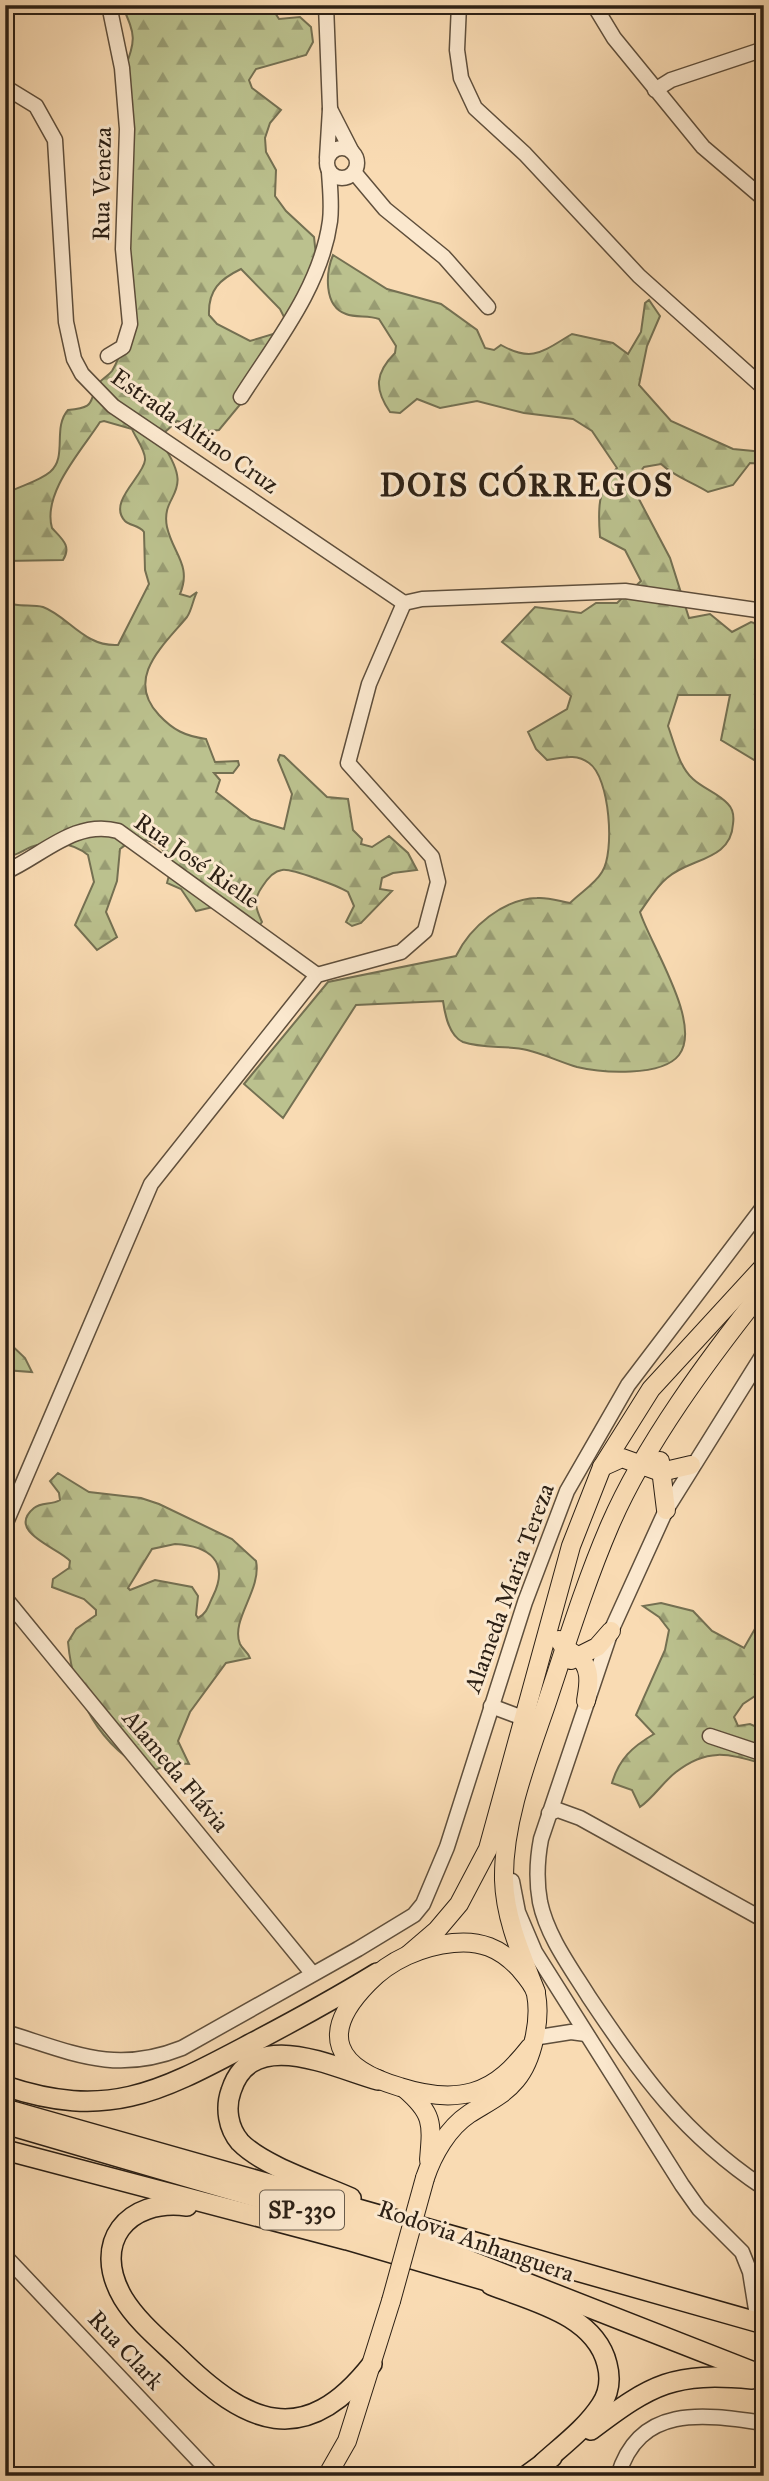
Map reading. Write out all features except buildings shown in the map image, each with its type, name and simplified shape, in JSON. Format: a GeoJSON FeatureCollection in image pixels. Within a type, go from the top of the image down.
{"type":"FeatureCollection","features":[{"type":"Feature","properties":{"kind":"highway"},"geometry":{"type":"LineString","coordinates":[[5,2086],[37,2095],[85,2102],[150,2093],[174,2084],[377,1973]]}},
{"type":"Feature","properties":{"kind":"highway"},"geometry":{"type":"LineString","coordinates":[[377,2080],[293,2055],[271,2055],[252,2063],[236,2080],[228,2100],[231,2126],[241,2143],[265,2159],[434,2232]]}},
{"type":"Feature","properties":{"kind":"highway","name":"Rodovia Anhanguera"},"geometry":{"type":"LineString","coordinates":[[5,2109],[761,2323]]}},
{"type":"Feature","properties":{"kind":"highway","name":"Rodovia Anhanguera"},"geometry":{"type":"LineString","coordinates":[[5,2124],[435,2248],[764,2378]]}},
{"type":"Feature","properties":{"kind":"highway"},"geometry":{"type":"LineString","coordinates":[[5,2150],[595,2309]]}},
{"type":"Feature","properties":{"kind":"highway"},"geometry":{"type":"LineString","coordinates":[[237,2212],[161,2205],[137,2213],[123,2224],[112,2247],[113,2275],[122,2297],[142,2321],[208,2386],[239,2407],[260,2416],[290,2418],[318,2412],[347,2393],[372,2364]]}},
{"type":"Feature","properties":{"kind":"highway"},"geometry":{"type":"LineString","coordinates":[[464,2274],[578,2323],[594,2337],[604,2353],[610,2376],[602,2404],[578,2431],[543,2463]]}},
{"type":"Feature","properties":{"kind":"highway"},"geometry":{"type":"LineString","coordinates":[[526,2476],[636,2396],[655,2386],[704,2376],[764,2378]]}},
{"type":"Feature","properties":{"kind":"main road"},"geometry":{"type":"LineString","coordinates":[[532,2043],[509,2072],[474,2092],[455,2095],[404,2089],[377,2080],[351,2064],[344,2053],[339,2032],[352,1999],[377,1973],[409,1954],[437,1930],[471,1885],[499,1818],[523,1718],[571,1546],[602,1467],[651,1389],[764,1266]]}},
{"type":"Feature","properties":{"kind":"main road"},"geometry":{"type":"LineString","coordinates":[[427,2173],[456,2124],[515,2082],[524,2069],[532,2043],[536,1992],[510,1923],[504,1881],[507,1845],[534,1740],[559,1667],[571,1652],[611,1523],[659,1437],[724,1338],[764,1289]]}},
{"type":"Feature","properties":{"kind":"main road"},"geometry":{"type":"LineString","coordinates":[[659,1437],[666,1510]]}},
{"type":"Feature","properties":{"kind":"main road"},"geometry":{"type":"LineString","coordinates":[[602,1467],[622,1458],[661,1472],[691,1465]]}},
{"type":"Feature","properties":{"kind":"main road"},"geometry":{"type":"LineString","coordinates":[[552,1615],[554,1630],[589,1677],[586,1701]]}},
{"type":"Feature","properties":{"kind":"main road"},"geometry":{"type":"LineString","coordinates":[[571,1652],[597,1647],[611,1631]]}},
{"type":"Feature","properties":{"kind":"main road"},"geometry":{"type":"LineString","coordinates":[[409,1954],[437,1944],[486,1944],[510,1959],[536,1992]]}},
{"type":"Feature","properties":{"kind":"main road"},"geometry":{"type":"LineString","coordinates":[[327,2476],[347,2441],[391,2301],[427,2173],[430,2117],[424,2107],[404,2089]]}},
{"type":"Feature","properties":{"kind":"main road"},"geometry":{"type":"LineString","coordinates":[[345,2476],[347,2441]]}},
{"type":"Feature","properties":{"kind":"street","name":"Rua Veneza"},"geometry":{"type":"LineString","coordinates":[[108,356],[123,346],[130,324],[123,249],[127,129],[122,68],[109,5]]}},
{"type":"Feature","properties":{"kind":"street"},"geometry":{"type":"LineString","coordinates":[[241,397],[307,293],[318,268],[331,218],[326,5]]}},
{"type":"Feature","properties":{"kind":"street"},"geometry":{"type":"LineString","coordinates":[[459,5],[457,50],[461,78],[475,108],[534,163],[639,276],[764,388]]}},
{"type":"Feature","properties":{"kind":"street"},"geometry":{"type":"LineString","coordinates":[[594,6],[614,38],[703,147],[762,196]]}},
{"type":"Feature","properties":{"kind":"street"},"geometry":{"type":"LineString","coordinates":[[655,90],[671,80],[764,49]]}},
{"type":"Feature","properties":{"kind":"street","name":"Estrada Altino Cruz"},"geometry":{"type":"LineString","coordinates":[[5,86],[36,106],[55,140],[66,322],[74,359],[82,374],[102,398],[121,412],[404,603]]}},
{"type":"Feature","properties":{"kind":"street"},"geometry":{"type":"LineString","coordinates":[[328,165],[343,178],[354,172],[357,160],[330,109]]}},
{"type":"Feature","properties":{"kind":"street"},"geometry":{"type":"LineString","coordinates":[[328,165],[338,148],[352,152]]}},
{"type":"Feature","properties":{"kind":"street"},"geometry":{"type":"LineString","coordinates":[[354,172],[385,209],[444,257],[488,307]]}},
{"type":"Feature","properties":{"kind":"street"},"geometry":{"type":"LineString","coordinates":[[5,1525],[151,1184],[317,975],[408,948],[425,931],[437,893],[438,882],[432,857],[348,764],[369,684],[404,603],[422,599],[625,591],[764,611]]}},
{"type":"Feature","properties":{"kind":"street","name":"Rua José Rielle"},"geometry":{"type":"LineString","coordinates":[[5,872],[75,833],[91,828],[118,831],[317,975]]}},
{"type":"Feature","properties":{"kind":"street","name":"Alameda Maria Tereza"},"geometry":{"type":"LineString","coordinates":[[5,2032],[100,2060],[141,2061],[182,2048],[414,1915],[423,1905],[447,1847],[544,1548],[567,1491],[594,1439],[651,1353],[764,1206]]}},
{"type":"Feature","properties":{"kind":"street"},"geometry":{"type":"LineString","coordinates":[[764,1353],[691,1465],[666,1510],[611,1631],[557,1788],[537,1862],[541,1905],[569,1965],[653,2091],[690,2132],[764,2188]]}},
{"type":"Feature","properties":{"kind":"street"},"geometry":{"type":"LineString","coordinates":[[594,1439],[613,1450]]}},
{"type":"Feature","properties":{"kind":"street","name":"Alameda Flávia"},"geometry":{"type":"LineString","coordinates":[[5,1598],[312,1973]]}},
{"type":"Feature","properties":{"kind":"street"},"geometry":{"type":"LineString","coordinates":[[491,1706],[523,1718]]}},
{"type":"Feature","properties":{"kind":"street"},"geometry":{"type":"LineString","coordinates":[[710,1737],[764,1754]]}},
{"type":"Feature","properties":{"kind":"street"},"geometry":{"type":"LineString","coordinates":[[557,1788],[580,1818]]}},
{"type":"Feature","properties":{"kind":"street"},"geometry":{"type":"LineString","coordinates":[[549,1813],[558,1810],[580,1818],[764,1920]]}},
{"type":"Feature","properties":{"kind":"street"},"geometry":{"type":"LineString","coordinates":[[507,1845],[514,1896],[526,1933],[586,2034],[682,2185],[699,2208],[742,2252],[750,2272],[761,2323]]}},
{"type":"Feature","properties":{"kind":"street"},"geometry":{"type":"LineString","coordinates":[[532,2043],[571,2032],[586,2034]]}},
{"type":"Feature","properties":{"kind":"street","name":"Rua Clark"},"geometry":{"type":"LineString","coordinates":[[5,2256],[213,2476]]}},
{"type":"Feature","properties":{"kind":"street"},"geometry":{"type":"LineString","coordinates":[[618,2476],[624,2453],[634,2440],[658,2423],[721,2417],[764,2423]]}},
{"type":"Feature","properties":{"kind":"green space"},"geometry":{"type":"Polygon","coordinates":[[[122,5],[270,5],[279,19],[300,17],[311,27],[313,42],[306,55],[256,69],[249,80],[252,88],[281,110],[270,123],[265,138],[266,152],[276,170],[275,196],[286,211],[314,237],[317,265],[285,319],[280,309],[241,269],[221,281],[213,292],[209,315],[217,324],[250,341],[273,334],[281,337],[248,395],[219,430],[209,431],[177,421],[164,433],[163,445],[177,474],[175,492],[166,516],[170,536],[183,567],[180,594],[190,597],[197,592],[187,617],[151,663],[145,688],[149,701],[169,725],[180,732],[206,739],[215,762],[238,761],[239,765],[233,773],[214,773],[220,780],[216,792],[251,819],[284,829],[292,794],[278,760],[280,755],[327,797],[348,799],[353,830],[362,839],[361,844],[372,847],[389,836],[408,853],[417,870],[393,873],[382,878],[380,889],[392,891],[361,923],[352,926],[346,922],[354,906],[348,892],[287,870],[273,874],[257,896],[256,904],[262,922],[259,926],[213,907],[196,911],[181,889],[167,883],[169,871],[164,852],[158,845],[141,840],[120,849],[117,881],[106,912],[117,937],[97,950],[75,925],[94,882],[88,855],[75,847],[53,843],[5,856],[5,845],[12,830],[5,822],[5,600],[14,604],[43,607],[95,641],[118,645],[149,584],[145,570],[144,532],[125,521],[120,506],[143,466],[144,452],[132,429],[104,421],[100,422],[65,472],[53,501],[50,515],[52,528],[66,547],[63,560],[5,561],[5,494],[40,479],[55,466],[63,417],[68,410],[88,405],[99,383],[114,367],[127,333],[124,71],[133,38],[122,5]]]}},
{"type":"Feature","properties":{"kind":"green space"},"geometry":{"type":"Polygon","coordinates":[[[333,255],[387,289],[441,304],[477,330],[485,348],[494,350],[501,345],[522,353],[538,353],[572,334],[613,343],[628,354],[641,332],[645,303],[649,300],[660,316],[647,346],[639,385],[671,421],[733,449],[764,452],[764,464],[750,463],[733,485],[708,492],[661,464],[644,467],[631,484],[670,558],[689,618],[710,614],[732,632],[751,622],[764,626],[764,766],[721,740],[730,695],[678,695],[668,726],[688,774],[728,804],[733,821],[725,845],[717,852],[667,878],[640,912],[672,984],[684,1024],[685,1041],[679,1055],[659,1067],[631,1072],[588,1069],[527,1050],[463,1042],[451,1030],[443,1001],[356,1005],[283,1118],[244,1084],[328,982],[456,956],[479,925],[500,909],[512,903],[537,898],[570,903],[599,876],[606,862],[609,833],[602,783],[596,771],[584,760],[569,757],[547,760],[536,749],[528,732],[567,709],[571,696],[502,642],[535,607],[581,613],[596,603],[617,603],[641,581],[625,550],[600,537],[600,500],[610,475],[617,468],[592,431],[573,419],[524,413],[477,401],[440,408],[417,399],[400,413],[390,412],[381,396],[379,381],[388,360],[395,353],[396,346],[379,319],[346,314],[333,304],[328,279],[333,255]]]}},
{"type":"Feature","properties":{"kind":"green space"},"geometry":{"type":"Polygon","coordinates":[[[5,1339],[25,1358],[32,1372],[5,1370],[5,1339]]]}},
{"type":"Feature","properties":{"kind":"green space"},"geometry":{"type":"Polygon","coordinates":[[[58,1473],[89,1492],[141,1498],[159,1504],[232,1539],[256,1561],[255,1583],[242,1615],[238,1635],[240,1644],[250,1658],[226,1663],[190,1712],[178,1741],[189,1764],[170,1763],[151,1772],[133,1762],[104,1735],[83,1701],[76,1682],[68,1642],[76,1629],[96,1615],[96,1610],[84,1599],[52,1587],[53,1579],[69,1568],[70,1561],[37,1539],[26,1525],[27,1517],[34,1508],[60,1500],[59,1493],[50,1481],[58,1473]],[[175,1544],[152,1549],[128,1588],[130,1590],[155,1580],[192,1587],[198,1596],[198,1618],[209,1605],[218,1584],[219,1573],[213,1558],[198,1548],[175,1544]]]}},
{"type":"Feature","properties":{"kind":"green space"},"geometry":{"type":"Polygon","coordinates":[[[661,1603],[693,1611],[712,1631],[744,1648],[764,1613],[764,1690],[743,1704],[734,1717],[738,1726],[750,1724],[761,1729],[764,1764],[719,1755],[698,1759],[676,1772],[640,1807],[632,1790],[612,1783],[627,1754],[654,1734],[636,1715],[665,1650],[669,1630],[659,1617],[643,1606],[661,1603]]]}},
{"type":"Feature","properties":{"kind":"district","name":"DOIS CÓRREGOS"},"geometry":{"type":"Point","coordinates":[527,485]}}]}
